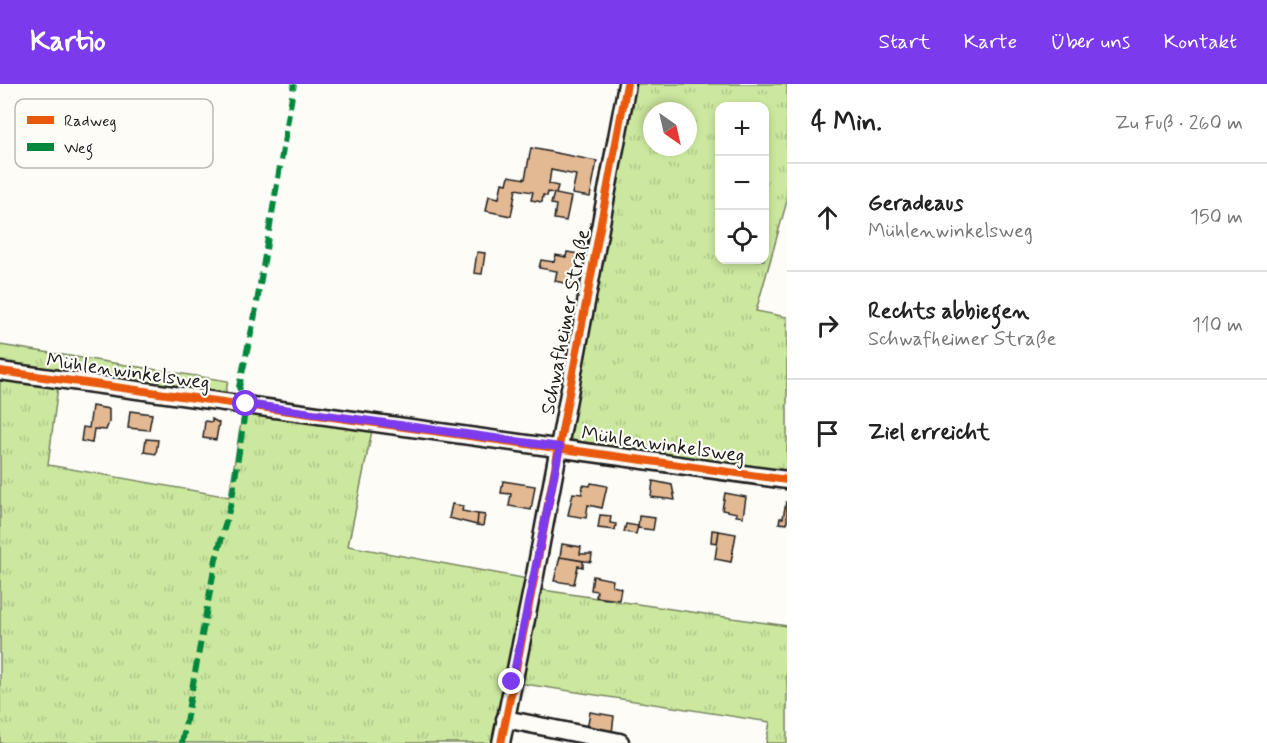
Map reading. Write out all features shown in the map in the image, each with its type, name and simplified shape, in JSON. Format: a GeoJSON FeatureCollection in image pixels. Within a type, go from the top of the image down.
{"type":"FeatureCollection","features":[{"type":"Feature","properties":{"kind":"street","name":"Schwafheimer Straße"},"geometry":{"type":"LineString","coordinates":[[501,743],[560,447],[627,84]]}},
{"type":"Feature","properties":{"kind":"street","name":"Mühlenwinkelsweg"},"geometry":{"type":"LineString","coordinates":[[0,371],[787,480]]}},
{"type":"Feature","properties":{"kind":"street"},"geometry":{"type":"LineString","coordinates":[[505,719],[620,742]]}},
{"type":"Feature","properties":{"kind":"green space"},"geometry":{"type":"Polygon","coordinates":[[[630,84],[787,84],[787,201],[756,311],[787,317],[787,475],[566,439],[630,84]]]}},
{"type":"Feature","properties":{"kind":"green space"},"geometry":{"type":"Polygon","coordinates":[[[0,345],[228,381],[225,396],[0,366],[0,345]]]}},
{"type":"Feature","properties":{"kind":"green space"},"geometry":{"type":"Polygon","coordinates":[[[0,378],[58,386],[48,465],[229,497],[243,410],[373,426],[348,546],[528,579],[495,743],[0,743],[0,378]]]}},
{"type":"Feature","properties":{"kind":"green space"},"geometry":{"type":"Polygon","coordinates":[[[536,589],[787,626],[787,743],[766,743],[770,722],[518,683],[536,589]]]}},
{"type":"Feature","properties":{"kind":"building"},"geometry":{"type":"Polygon","coordinates":[[[531,148],[597,161],[590,197],[572,194],[576,175],[551,170],[549,184],[558,186],[556,194],[571,197],[566,221],[554,219],[556,205],[551,204],[554,193],[548,192],[547,196],[543,195],[542,202],[531,200],[533,192],[516,189],[511,216],[486,211],[489,196],[499,198],[502,183],[507,184],[509,176],[525,179],[531,148]]]}},
{"type":"Feature","properties":{"kind":"building"},"geometry":{"type":"Polygon","coordinates":[[[477,252],[485,253],[482,274],[474,273],[477,252]]]}},
{"type":"Feature","properties":{"kind":"building"},"geometry":{"type":"Polygon","coordinates":[[[567,252],[579,254],[573,285],[555,281],[557,271],[539,268],[541,260],[554,262],[556,255],[566,257],[567,252]]]}},
{"type":"Feature","properties":{"kind":"building"},"geometry":{"type":"Polygon","coordinates":[[[92,406],[109,409],[109,422],[106,430],[94,429],[92,443],[81,441],[83,427],[89,428],[92,406]]]}},
{"type":"Feature","properties":{"kind":"building"},"geometry":{"type":"Polygon","coordinates":[[[130,411],[152,414],[149,430],[128,428],[130,411]]]}},
{"type":"Feature","properties":{"kind":"building"},"geometry":{"type":"Polygon","coordinates":[[[212,419],[219,423],[216,440],[203,438],[205,421],[212,422],[212,419]]]}},
{"type":"Feature","properties":{"kind":"building"},"geometry":{"type":"Polygon","coordinates":[[[146,439],[158,440],[156,454],[144,452],[146,439]]]}},
{"type":"Feature","properties":{"kind":"building"},"geometry":{"type":"Polygon","coordinates":[[[503,481],[535,486],[531,510],[509,506],[511,494],[501,493],[503,481]]]}},
{"type":"Feature","properties":{"kind":"building"},"geometry":{"type":"Polygon","coordinates":[[[653,481],[672,485],[675,500],[651,497],[653,481]]]}},
{"type":"Feature","properties":{"kind":"building"},"geometry":{"type":"Polygon","coordinates":[[[591,483],[607,486],[602,508],[588,505],[586,518],[568,515],[573,493],[582,494],[583,485],[590,486],[591,483]]]}},
{"type":"Feature","properties":{"kind":"building"},"geometry":{"type":"Polygon","coordinates":[[[725,493],[746,497],[743,517],[736,516],[737,513],[722,510],[725,493]]]}},
{"type":"Feature","properties":{"kind":"building"},"geometry":{"type":"Polygon","coordinates":[[[786,502],[787,524],[779,523],[780,518],[783,518],[786,502]]]}},
{"type":"Feature","properties":{"kind":"building"},"geometry":{"type":"Polygon","coordinates":[[[452,504],[463,506],[462,511],[478,514],[477,525],[449,518],[452,504]]]}},
{"type":"Feature","properties":{"kind":"building"},"geometry":{"type":"Polygon","coordinates":[[[478,514],[485,515],[483,526],[477,525],[478,514]]]}},
{"type":"Feature","properties":{"kind":"building"},"geometry":{"type":"Polygon","coordinates":[[[600,515],[611,516],[610,523],[616,524],[615,530],[598,528],[600,515]]]}},
{"type":"Feature","properties":{"kind":"building"},"geometry":{"type":"Polygon","coordinates":[[[639,516],[655,518],[653,530],[638,528],[639,516]]]}},
{"type":"Feature","properties":{"kind":"building"},"geometry":{"type":"Polygon","coordinates":[[[626,524],[638,526],[636,534],[624,532],[626,524]]]}},
{"type":"Feature","properties":{"kind":"building"},"geometry":{"type":"Polygon","coordinates":[[[712,530],[719,531],[717,543],[711,542],[712,530]]]}},
{"type":"Feature","properties":{"kind":"building"},"geometry":{"type":"Polygon","coordinates":[[[719,531],[736,534],[731,562],[715,559],[719,531]]]}},
{"type":"Feature","properties":{"kind":"building"},"geometry":{"type":"Polygon","coordinates":[[[562,544],[581,547],[580,554],[592,554],[591,562],[560,557],[562,544]]]}},
{"type":"Feature","properties":{"kind":"building"},"geometry":{"type":"Polygon","coordinates":[[[560,557],[583,561],[583,567],[578,566],[574,584],[554,581],[560,557]]]}},
{"type":"Feature","properties":{"kind":"building"},"geometry":{"type":"Polygon","coordinates":[[[593,576],[613,580],[612,586],[621,588],[619,600],[596,597],[597,591],[591,590],[593,576]]]}},
{"type":"Feature","properties":{"kind":"building"},"geometry":{"type":"Polygon","coordinates":[[[590,712],[614,716],[612,733],[587,729],[590,712]]]}},
{"type":"Feature","properties":{"kind":"marked path"},"geometry":{"type":"LineString","coordinates":[[182,743],[216,559],[232,499],[246,404],[239,387],[254,320],[294,84]]}},
{"type":"Feature","properties":{"kind":"cycle path"},"geometry":{"type":"LineString","coordinates":[[501,743],[535,575],[627,84]]}},
{"type":"Feature","properties":{"kind":"cycle path"},"geometry":{"type":"LineString","coordinates":[[0,371],[787,480]]}},
{"type":"Feature","properties":{"kind":"route"},"geometry":{"type":"LineString","coordinates":[[246,404],[560,447],[512,682]]}}]}
